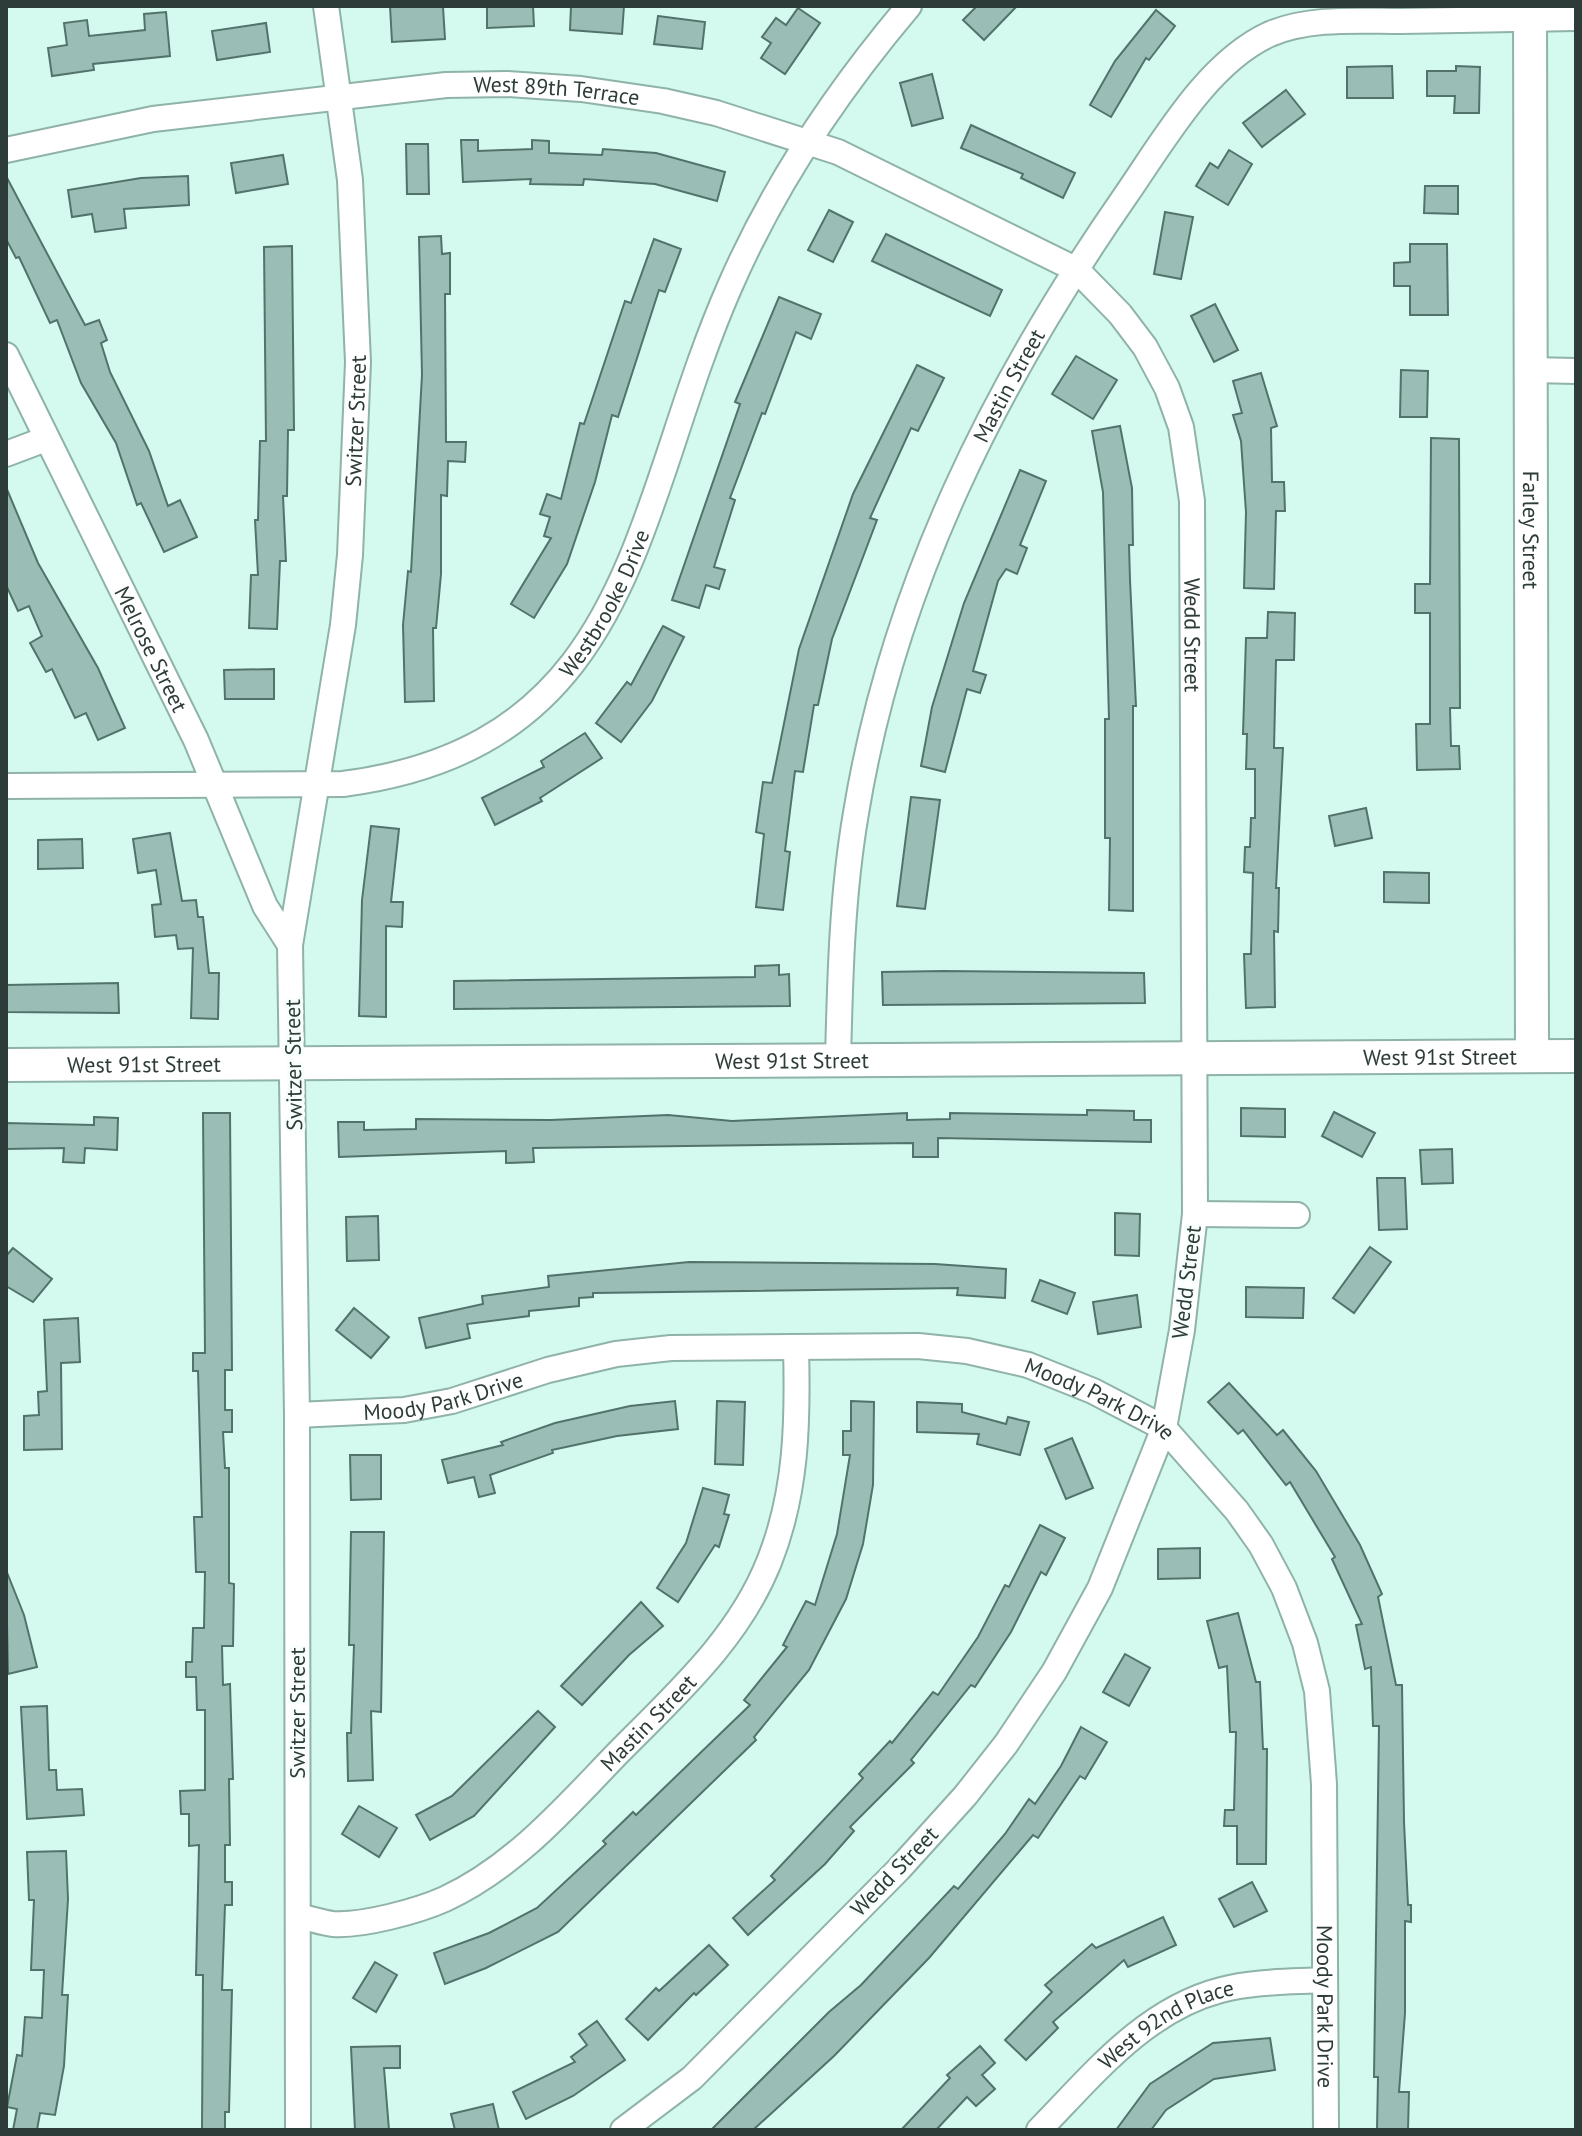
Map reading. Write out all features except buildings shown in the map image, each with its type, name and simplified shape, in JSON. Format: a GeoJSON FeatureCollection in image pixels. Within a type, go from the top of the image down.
{"type":"FeatureCollection","features":[{"type":"Feature","properties":{"kind":"street","name":"Switzer Street"},"geometry":{"type":"LineString","coordinates":[[298,2130],[297,1415],[290,945],[343,625],[357,434],[355,245],[341,96],[326,6]]}},
{"type":"Feature","properties":{"kind":"street","name":"Westbrooke Drive"},"geometry":{"type":"LineString","coordinates":[[6,786],[318,784],[379,779],[427,766],[470,748],[511,724],[548,693],[579,657],[608,614],[630,566],[698,360],[731,283],[796,159],[909,6]]}},
{"type":"Feature","properties":{"kind":"street","name":"Mastin Street"},"geometry":{"type":"LineString","coordinates":[[838,1060],[845,898],[856,812],[899,632],[929,547],[971,453],[1077,270],[1156,151],[1231,56],[1272,33],[1331,22],[1530,12],[1576,18]]}},
{"type":"Feature","properties":{"kind":"street","name":"Farley Street"},"geometry":{"type":"LineString","coordinates":[[1530,12],[1532,1056]]}},
{"type":"Feature","properties":{"kind":"street","name":"West 89th Terrace"},"geometry":{"type":"LineString","coordinates":[[6,150],[153,119],[341,96],[446,85],[507,84],[581,89],[689,107],[838,152],[1077,270]]}},
{"type":"Feature","properties":{"kind":"street","name":"Wedd Street"},"geometry":{"type":"LineString","coordinates":[[623,2130],[692,2078],[899,1869],[965,1796],[1006,1744],[1054,1672],[1100,1588],[1164,1428],[1182,1330],[1195,1214],[1190,476],[1181,427],[1167,388],[1145,347],[1120,314],[1077,270]]}},
{"type":"Feature","properties":{"kind":"street","name":"Melrose Street"},"geometry":{"type":"LineString","coordinates":[[6,355],[216,785],[265,906],[290,945]]}},
{"type":"Feature","properties":{"kind":"street"},"geometry":{"type":"LineString","coordinates":[[1531,370],[1576,371]]}},
{"type":"Feature","properties":{"kind":"street"},"geometry":{"type":"LineString","coordinates":[[6,454],[46,439]]}},
{"type":"Feature","properties":{"kind":"street","name":"West 91st Street"},"geometry":{"type":"LineString","coordinates":[[6,1065],[1576,1056]]}},
{"type":"Feature","properties":{"kind":"street"},"geometry":{"type":"LineString","coordinates":[[1195,1214],[1297,1215]]}},
{"type":"Feature","properties":{"kind":"street","name":"Moody Park Drive"},"geometry":{"type":"LineString","coordinates":[[297,1415],[404,1410],[452,1401],[548,1370],[616,1354],[671,1348],[918,1346],[967,1351],[1028,1365],[1093,1391],[1164,1428],[1237,1511],[1261,1545],[1284,1588],[1305,1643],[1317,1691],[1322,1736],[1326,2130]]}},
{"type":"Feature","properties":{"kind":"street","name":"Mastin Street"},"geometry":{"type":"LineString","coordinates":[[298,1916],[334,1924],[401,1913],[446,1898],[485,1876],[523,1848],[560,1813],[722,1644],[752,1598],[783,1522],[794,1471],[798,1417],[796,1347]]}},
{"type":"Feature","properties":{"kind":"street","name":"West 92nd Place"},"geometry":{"type":"LineString","coordinates":[[1039,2130],[1130,2038],[1172,2008],[1225,1989],[1261,1983],[1325,1980]]}}]}
